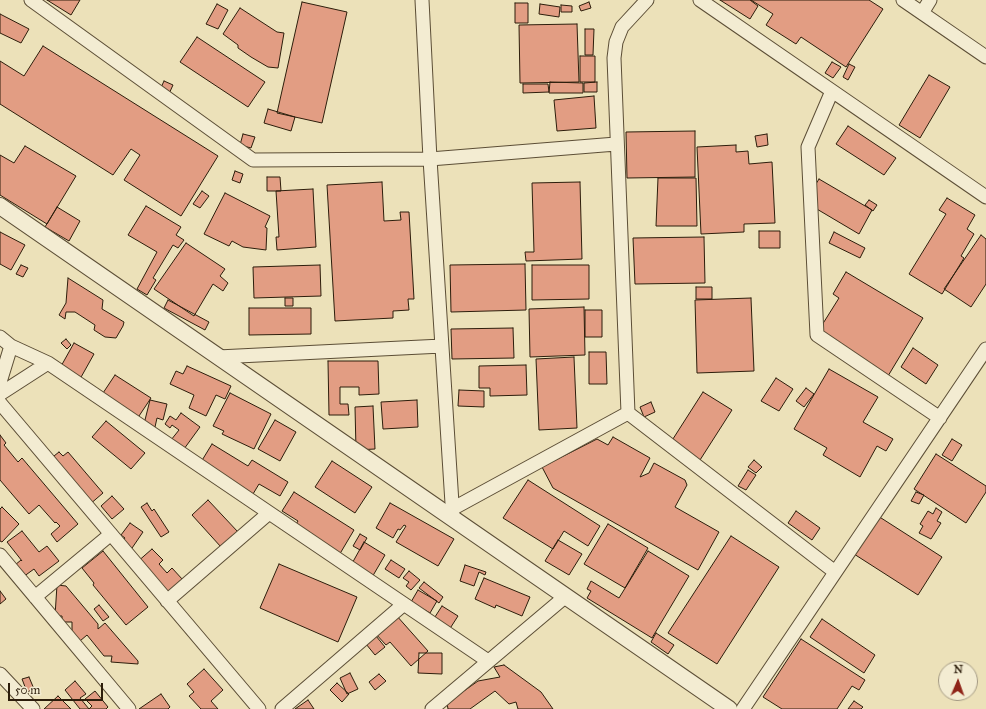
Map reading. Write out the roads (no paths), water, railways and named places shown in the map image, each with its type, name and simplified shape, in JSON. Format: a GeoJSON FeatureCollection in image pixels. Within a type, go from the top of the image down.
{"type":"FeatureCollection","features":[{"type":"Feature","properties":{"kind":"street"},"geometry":{"type":"LineString","coordinates":[[31,0],[253,160],[430,159],[616,144]]}},
{"type":"Feature","properties":{"kind":"street"},"geometry":{"type":"LineString","coordinates":[[422,0],[430,159],[453,514]]}},
{"type":"Feature","properties":{"kind":"street"},"geometry":{"type":"LineString","coordinates":[[647,0],[622,27],[616,42],[614,58],[616,144],[628,413],[835,572]]}},
{"type":"Feature","properties":{"kind":"street"},"geometry":{"type":"LineString","coordinates":[[700,0],[986,197]]}},
{"type":"Feature","properties":{"kind":"street"},"geometry":{"type":"LineString","coordinates":[[903,0],[986,57]]}},
{"type":"Feature","properties":{"kind":"street"},"geometry":{"type":"LineString","coordinates":[[922,13],[930,0]]}},
{"type":"Feature","properties":{"kind":"street"},"geometry":{"type":"LineString","coordinates":[[832,91],[808,147],[816,335],[940,418]]}},
{"type":"Feature","properties":{"kind":"street"},"geometry":{"type":"LineString","coordinates":[[0,206],[218,356],[453,514],[566,596],[729,709]]}},
{"type":"Feature","properties":{"kind":"street"},"geometry":{"type":"LineString","coordinates":[[0,337],[11,346],[48,363],[488,661]]}},
{"type":"Feature","properties":{"kind":"street"},"geometry":{"type":"LineString","coordinates":[[0,382],[11,346]]}},
{"type":"Feature","properties":{"kind":"street"},"geometry":{"type":"LineString","coordinates":[[218,356],[442,346]]}},
{"type":"Feature","properties":{"kind":"street"},"geometry":{"type":"LineString","coordinates":[[743,709],[986,349]]}},
{"type":"Feature","properties":{"kind":"street"},"geometry":{"type":"LineString","coordinates":[[0,394],[48,363]]}},
{"type":"Feature","properties":{"kind":"street"},"geometry":{"type":"LineString","coordinates":[[0,403],[259,709]]}},
{"type":"Feature","properties":{"kind":"street"},"geometry":{"type":"LineString","coordinates":[[453,514],[628,413]]}},
{"type":"Feature","properties":{"kind":"street"},"geometry":{"type":"LineString","coordinates":[[167,601],[269,513]]}},
{"type":"Feature","properties":{"kind":"street"},"geometry":{"type":"LineString","coordinates":[[36,597],[111,534]]}},
{"type":"Feature","properties":{"kind":"street"},"geometry":{"type":"LineString","coordinates":[[0,555],[129,709]]}},
{"type":"Feature","properties":{"kind":"street"},"geometry":{"type":"LineString","coordinates":[[432,709],[566,596]]}},
{"type":"Feature","properties":{"kind":"street"},"geometry":{"type":"LineString","coordinates":[[282,709],[404,604]]}},
{"type":"Feature","properties":{"kind":"street"},"geometry":{"type":"LineString","coordinates":[[0,674],[34,709]]}}]}
